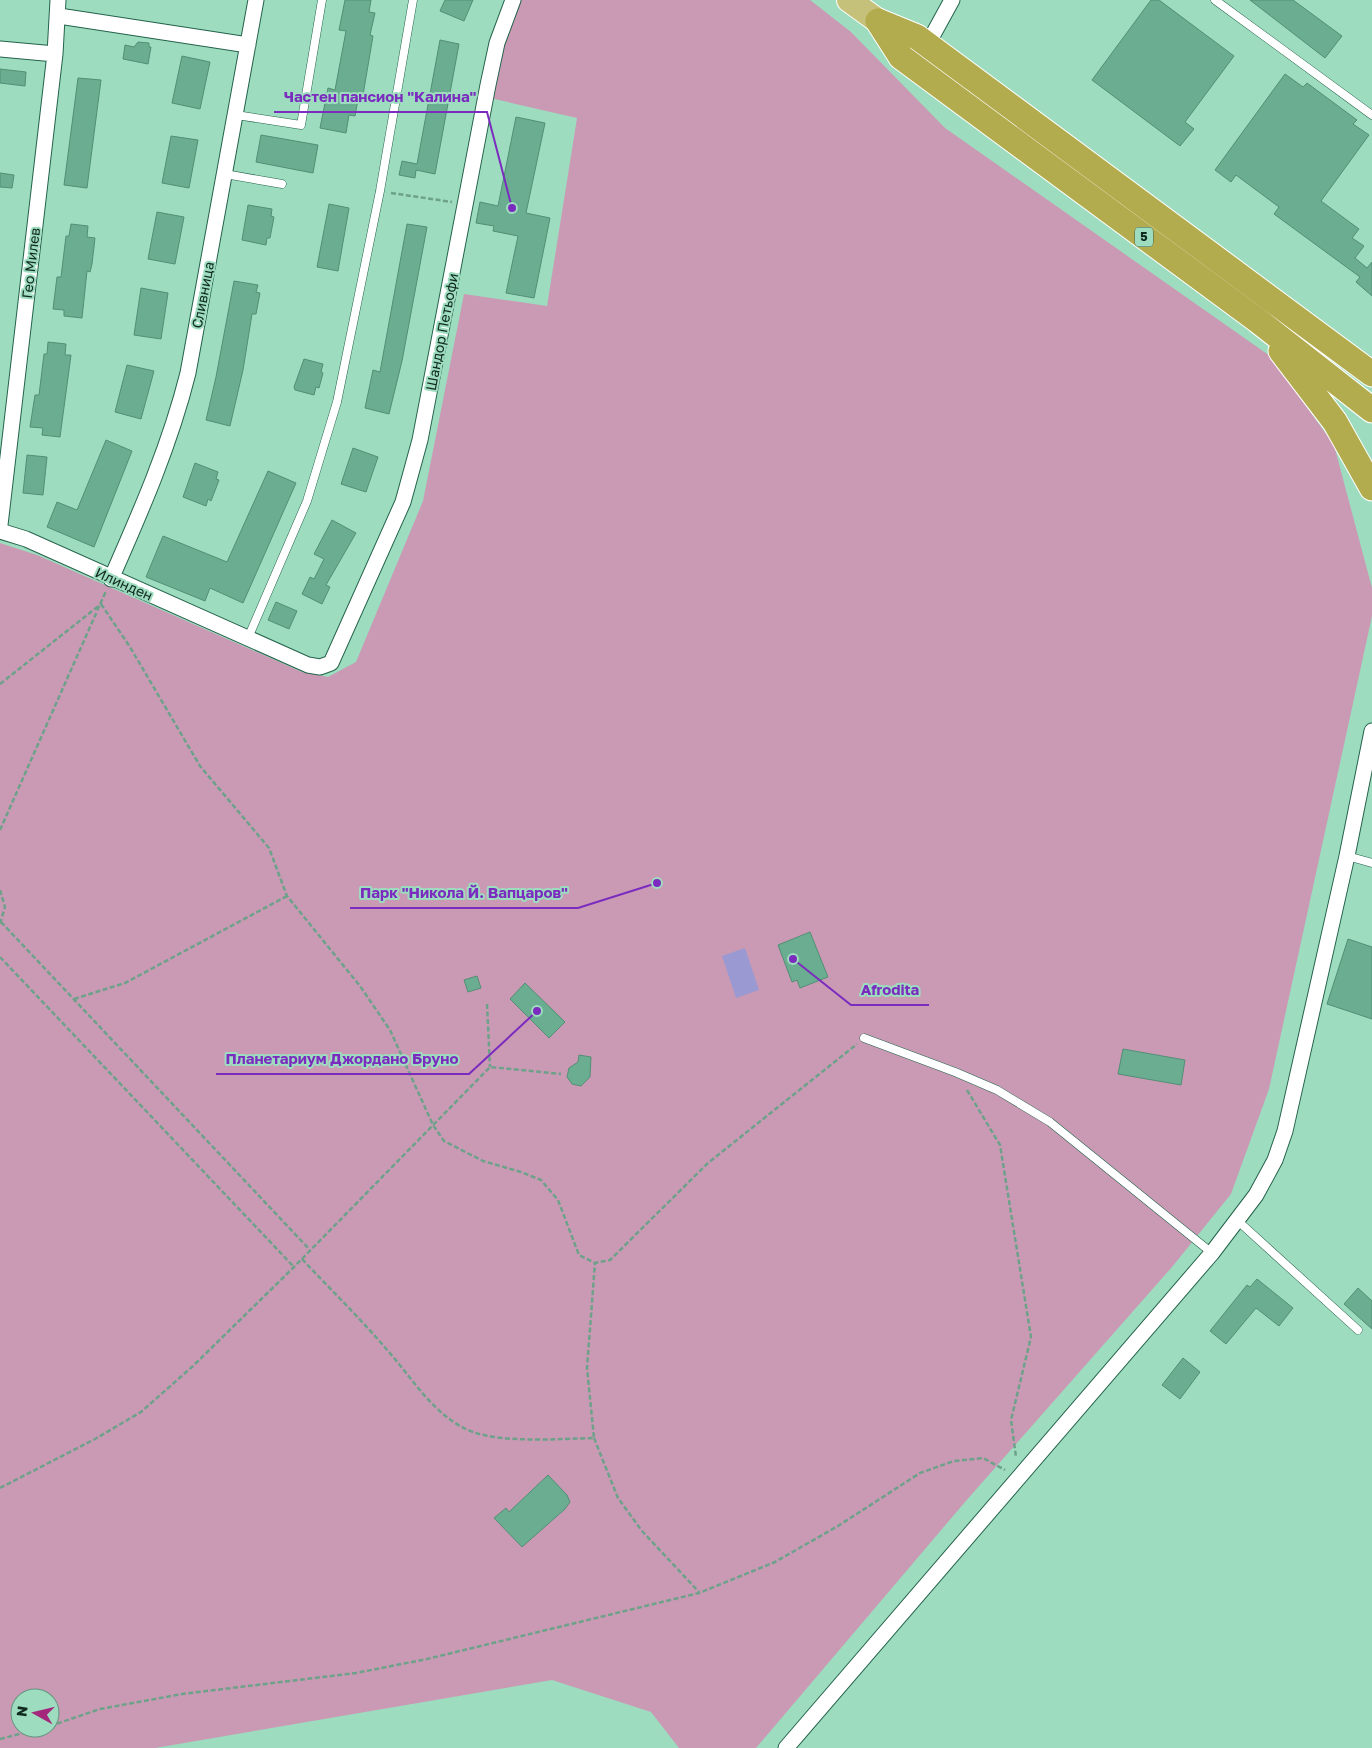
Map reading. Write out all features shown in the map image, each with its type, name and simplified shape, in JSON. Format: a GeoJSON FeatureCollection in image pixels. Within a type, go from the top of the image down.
{"type":"FeatureCollection","features":[{"type":"Feature","properties":{"kind":"highway","name":"5"},"geometry":{"type":"LineString","coordinates":[[878,21],[917,37],[928,44],[1372,374]]}},
{"type":"Feature","properties":{"kind":"highway","name":"5"},"geometry":{"type":"LineString","coordinates":[[878,21],[901,57],[1257,320],[1372,410]]}},
{"type":"Feature","properties":{"kind":"highway"},"geometry":{"type":"LineString","coordinates":[[1257,320],[1335,422],[1372,488]]}},
{"type":"Feature","properties":{"kind":"main road","name":"5"},"geometry":{"type":"LineString","coordinates":[[849,0],[878,21]]}},
{"type":"Feature","properties":{"kind":"street","name":"Гео Милев"},"geometry":{"type":"LineString","coordinates":[[0,525],[55,54],[58,0]]}},
{"type":"Feature","properties":{"kind":"street","name":"Сливница"},"geometry":{"type":"LineString","coordinates":[[111,579],[160,466],[176,420],[188,373],[226,174],[256,0]]}},
{"type":"Feature","properties":{"kind":"street","name":"Шандор Петьофи"},"geometry":{"type":"LineString","coordinates":[[337,654],[405,493],[420,440],[497,43],[512,0]]}},
{"type":"Feature","properties":{"kind":"street"},"geometry":{"type":"LineString","coordinates":[[914,67],[952,0]]}},
{"type":"Feature","properties":{"kind":"street"},"geometry":{"type":"LineString","coordinates":[[58,16],[248,45]]}},
{"type":"Feature","properties":{"kind":"street"},"geometry":{"type":"LineString","coordinates":[[0,48],[55,54]]}},
{"type":"Feature","properties":{"kind":"street","name":"Илинден"},"geometry":{"type":"LineString","coordinates":[[0,531],[26,540],[308,665],[320,668],[331,663],[337,654]]}},
{"type":"Feature","properties":{"kind":"street"},"geometry":{"type":"LineString","coordinates":[[786,1748],[1212,1253],[1256,1195],[1275,1160],[1285,1131],[1347,856],[1372,731]]}},
{"type":"Feature","properties":{"kind":"lane"},"geometry":{"type":"LineString","coordinates":[[236,115],[301,125],[322,0]]}},
{"type":"Feature","properties":{"kind":"lane"},"geometry":{"type":"LineString","coordinates":[[248,638],[307,500],[324,450],[337,402],[380,191],[413,0]]}},
{"type":"Feature","properties":{"kind":"lane"},"geometry":{"type":"LineString","coordinates":[[1215,0],[1372,115]]}},
{"type":"Feature","properties":{"kind":"lane"},"geometry":{"type":"LineString","coordinates":[[226,174],[282,184]]}},
{"type":"Feature","properties":{"kind":"lane"},"geometry":{"type":"LineString","coordinates":[[1347,856],[1372,863]]}},
{"type":"Feature","properties":{"kind":"lane"},"geometry":{"type":"LineString","coordinates":[[864,1038],[955,1072],[996,1090],[1050,1122],[1212,1253]]}},
{"type":"Feature","properties":{"kind":"lane"},"geometry":{"type":"LineString","coordinates":[[1238,1221],[1358,1330]]}},
{"type":"Feature","properties":{"kind":"path"},"geometry":{"type":"LineString","coordinates":[[380,191],[466,204]]}},
{"type":"Feature","properties":{"kind":"path"},"geometry":{"type":"LineString","coordinates":[[0,684],[101,604]]}},
{"type":"Feature","properties":{"kind":"path"},"geometry":{"type":"LineString","coordinates":[[0,830],[101,604]]}},
{"type":"Feature","properties":{"kind":"path"},"geometry":{"type":"LineString","coordinates":[[101,604],[130,647],[200,766],[269,848],[287,896],[360,986],[390,1030],[433,1125],[444,1141],[462,1151],[541,1180],[558,1200],[580,1255],[595,1263],[610,1260],[708,1163],[864,1038]]}},
{"type":"Feature","properties":{"kind":"path"},"geometry":{"type":"LineString","coordinates":[[0,890],[5,907],[1,923],[310,1250]]}},
{"type":"Feature","properties":{"kind":"path"},"geometry":{"type":"LineString","coordinates":[[74,999],[125,983],[287,896]]}},
{"type":"Feature","properties":{"kind":"path"},"geometry":{"type":"LineString","coordinates":[[0,957],[294,1266]]}},
{"type":"Feature","properties":{"kind":"path"},"geometry":{"type":"LineString","coordinates":[[0,1488],[95,1439],[141,1412],[193,1366],[302,1259],[490,1068],[487,1004]]}},
{"type":"Feature","properties":{"kind":"path"},"geometry":{"type":"LineString","coordinates":[[490,1068],[561,1074]]}},
{"type":"Feature","properties":{"kind":"path"},"geometry":{"type":"LineString","coordinates":[[955,1072],[1000,1146],[1031,1337],[1011,1420],[1019,1478]]}},
{"type":"Feature","properties":{"kind":"path"},"geometry":{"type":"LineString","coordinates":[[302,1259],[389,1352],[420,1391],[444,1415],[473,1432],[516,1439],[594,1438]]}},
{"type":"Feature","properties":{"kind":"path"},"geometry":{"type":"LineString","coordinates":[[595,1263],[588,1368],[594,1438],[618,1498],[642,1531],[699,1593]]}},
{"type":"Feature","properties":{"kind":"path"},"geometry":{"type":"LineString","coordinates":[[60,1723],[100,1709],[182,1694],[356,1673],[427,1659],[699,1593],[775,1562],[838,1526],[920,1473],[954,1461],[983,1458],[1019,1478]]}},
{"type":"Feature","properties":{"kind":"shaded area"},"geometry":{"type":"Polygon","coordinates":[[[516,0],[810,0],[851,32],[945,128],[1270,356],[1334,445],[1372,588],[1372,616],[1269,1089],[1231,1194],[1172,1267],[965,1502],[756,1748],[679,1748],[651,1712],[552,1680],[155,1748],[0,1748],[0,543],[37,555],[302,672],[328,677],[356,662],[423,501],[464,294],[547,306],[577,118],[490,98],[516,0]]]}},
{"type":"Feature","properties":{"kind":"water"},"geometry":{"type":"Polygon","coordinates":[[[745,948],[759,990],[736,998],[722,956],[745,948]]]}},
{"type":"Feature","properties":{"kind":"building"},"geometry":{"type":"Polygon","coordinates":[[[345,0],[371,0],[369,12],[375,13],[370,35],[373,36],[363,95],[359,94],[355,116],[349,115],[346,133],[320,128],[328,88],[335,90],[346,31],[339,30],[345,0]]]}},
{"type":"Feature","properties":{"kind":"building"},"geometry":{"type":"Polygon","coordinates":[[[445,0],[473,0],[464,21],[440,11],[445,0]]]}},
{"type":"Feature","properties":{"kind":"building"},"geometry":{"type":"Polygon","coordinates":[[[1151,0],[1159,0],[1234,56],[1185,122],[1194,129],[1180,146],[1092,80],[1151,0]]]}},
{"type":"Feature","properties":{"kind":"building"},"geometry":{"type":"Polygon","coordinates":[[[1250,0],[1293,0],[1342,36],[1325,58],[1250,0]]]}},
{"type":"Feature","properties":{"kind":"building"},"geometry":{"type":"Polygon","coordinates":[[[440,40],[459,44],[435,174],[416,170],[415,178],[399,175],[402,161],[417,164],[440,40]]]}},
{"type":"Feature","properties":{"kind":"building"},"geometry":{"type":"Polygon","coordinates":[[[138,42],[149,43],[149,47],[151,47],[148,64],[123,59],[125,45],[134,47],[138,42]]]}},
{"type":"Feature","properties":{"kind":"building"},"geometry":{"type":"Polygon","coordinates":[[[182,56],[210,62],[200,109],[172,103],[182,56]]]}},
{"type":"Feature","properties":{"kind":"building"},"geometry":{"type":"Polygon","coordinates":[[[0,69],[26,72],[25,86],[0,83],[0,69]]]}},
{"type":"Feature","properties":{"kind":"building"},"geometry":{"type":"Polygon","coordinates":[[[1285,74],[1303,87],[1307,83],[1357,120],[1353,124],[1369,135],[1321,201],[1359,229],[1352,238],[1364,246],[1355,258],[1367,268],[1372,262],[1372,296],[1356,282],[1360,277],[1274,214],[1279,207],[1236,175],[1231,182],[1215,170],[1285,74]]]}},
{"type":"Feature","properties":{"kind":"building"},"geometry":{"type":"Polygon","coordinates":[[[78,78],[101,80],[87,188],[64,185],[78,78]]]}},
{"type":"Feature","properties":{"kind":"building"},"geometry":{"type":"Polygon","coordinates":[[[516,117],[545,123],[526,213],[550,218],[534,298],[506,293],[518,236],[493,231],[494,226],[476,223],[480,202],[498,206],[516,117]]]}},
{"type":"Feature","properties":{"kind":"building"},"geometry":{"type":"Polygon","coordinates":[[[261,135],[318,145],[313,173],[256,162],[261,135]]]}},
{"type":"Feature","properties":{"kind":"building"},"geometry":{"type":"Polygon","coordinates":[[[171,136],[198,140],[189,188],[162,183],[171,136]]]}},
{"type":"Feature","properties":{"kind":"building"},"geometry":{"type":"Polygon","coordinates":[[[0,173],[14,175],[12,188],[0,187],[0,173]]]}},
{"type":"Feature","properties":{"kind":"building"},"geometry":{"type":"Polygon","coordinates":[[[329,204],[349,208],[338,271],[317,267],[329,204]]]}},
{"type":"Feature","properties":{"kind":"building"},"geometry":{"type":"Polygon","coordinates":[[[248,205],[272,209],[271,216],[274,217],[270,238],[267,238],[266,245],[242,240],[248,205]]]}},
{"type":"Feature","properties":{"kind":"building"},"geometry":{"type":"Polygon","coordinates":[[[157,212],[184,217],[175,264],[148,259],[157,212]]]}},
{"type":"Feature","properties":{"kind":"building"},"geometry":{"type":"Polygon","coordinates":[[[71,224],[88,226],[87,237],[95,238],[92,264],[90,272],[87,271],[82,318],[64,316],[64,310],[53,309],[57,277],[61,277],[66,236],[69,236],[71,224]]]}},
{"type":"Feature","properties":{"kind":"building"},"geometry":{"type":"Polygon","coordinates":[[[407,224],[427,227],[402,361],[389,414],[365,408],[373,370],[380,372],[407,224]]]}},
{"type":"Feature","properties":{"kind":"building"},"geometry":{"type":"Polygon","coordinates":[[[234,281],[258,285],[256,292],[260,293],[256,314],[252,314],[243,370],[230,426],[206,420],[234,281]]]}},
{"type":"Feature","properties":{"kind":"building"},"geometry":{"type":"Polygon","coordinates":[[[141,288],[168,293],[161,339],[134,335],[141,288]]]}},
{"type":"Feature","properties":{"kind":"building"},"geometry":{"type":"Polygon","coordinates":[[[48,342],[66,344],[65,355],[71,355],[60,437],[42,435],[43,428],[30,427],[35,395],[39,395],[44,354],[47,354],[48,342]]]}},
{"type":"Feature","properties":{"kind":"building"},"geometry":{"type":"Polygon","coordinates":[[[304,359],[323,364],[319,388],[316,387],[314,395],[295,390],[294,387],[304,359]]]}},
{"type":"Feature","properties":{"kind":"building"},"geometry":{"type":"Polygon","coordinates":[[[127,365],[154,371],[141,419],[115,412],[127,365]]]}},
{"type":"Feature","properties":{"kind":"building"},"geometry":{"type":"Polygon","coordinates":[[[106,440],[132,451],[94,547],[47,527],[57,502],[77,510],[106,440]]]}},
{"type":"Feature","properties":{"kind":"building"},"geometry":{"type":"Polygon","coordinates":[[[353,448],[378,457],[366,492],[341,484],[353,448]]]}},
{"type":"Feature","properties":{"kind":"building"},"geometry":{"type":"Polygon","coordinates":[[[27,455],[47,457],[43,495],[23,493],[27,455]]]}},
{"type":"Feature","properties":{"kind":"building"},"geometry":{"type":"Polygon","coordinates":[[[195,463],[218,472],[216,479],[219,480],[211,501],[208,499],[206,506],[183,497],[195,463]]]}},
{"type":"Feature","properties":{"kind":"building"},"geometry":{"type":"Polygon","coordinates":[[[268,471],[296,483],[243,603],[210,588],[205,601],[146,577],[163,536],[227,562],[268,471]]]}},
{"type":"Feature","properties":{"kind":"building"},"geometry":{"type":"Polygon","coordinates":[[[332,520],[356,533],[326,585],[330,587],[322,604],[302,594],[310,577],[314,579],[324,559],[314,554],[332,520]]]}},
{"type":"Feature","properties":{"kind":"building"},"geometry":{"type":"Polygon","coordinates":[[[276,602],[297,611],[289,629],[268,620],[276,602]]]}},
{"type":"Feature","properties":{"kind":"building"},"geometry":{"type":"Polygon","coordinates":[[[810,932],[828,977],[800,988],[797,980],[792,982],[778,945],[810,932]]]}},
{"type":"Feature","properties":{"kind":"building"},"geometry":{"type":"Polygon","coordinates":[[[1348,939],[1372,947],[1372,1019],[1327,1004],[1348,939]]]}},
{"type":"Feature","properties":{"kind":"building"},"geometry":{"type":"Polygon","coordinates":[[[477,976],[481,988],[468,992],[464,980],[477,976]]]}},
{"type":"Feature","properties":{"kind":"building"},"geometry":{"type":"Polygon","coordinates":[[[525,983],[565,1022],[549,1038],[510,999],[525,983]]]}},
{"type":"Feature","properties":{"kind":"building"},"geometry":{"type":"Polygon","coordinates":[[[1123,1049],[1185,1060],[1181,1085],[1118,1074],[1123,1049]]]}},
{"type":"Feature","properties":{"kind":"building"},"geometry":{"type":"Polygon","coordinates":[[[579,1055],[591,1057],[590,1077],[581,1086],[572,1084],[567,1077],[569,1068],[578,1062],[579,1055]]]}},
{"type":"Feature","properties":{"kind":"building"},"geometry":{"type":"Polygon","coordinates":[[[1257,1279],[1293,1308],[1279,1326],[1256,1308],[1226,1344],[1210,1331],[1247,1285],[1250,1287],[1257,1279]]]}},
{"type":"Feature","properties":{"kind":"building"},"geometry":{"type":"Polygon","coordinates":[[[1358,1288],[1372,1301],[1372,1329],[1344,1304],[1358,1288]]]}},
{"type":"Feature","properties":{"kind":"building"},"geometry":{"type":"Polygon","coordinates":[[[1183,1358],[1200,1372],[1180,1399],[1162,1385],[1183,1358]]]}},
{"type":"Feature","properties":{"kind":"building"},"geometry":{"type":"Polygon","coordinates":[[[548,1475],[567,1495],[570,1502],[565,1509],[522,1547],[494,1518],[506,1508],[509,1512],[548,1475]]]}},
{"type":"Feature","properties":{"kind":"place","name":"Частен пансион \"Калина\""},"geometry":{"type":"Point","coordinates":[512,208]}},
{"type":"Feature","properties":{"kind":"place","name":"Парк \"Никола Й. Вапцаров\""},"geometry":{"type":"Point","coordinates":[657,883]}},
{"type":"Feature","properties":{"kind":"place","name":"Afrodita"},"geometry":{"type":"Point","coordinates":[793,959]}},
{"type":"Feature","properties":{"kind":"place","name":"Планетариум Джордано Бруно"},"geometry":{"type":"Point","coordinates":[537,1011]}}]}
